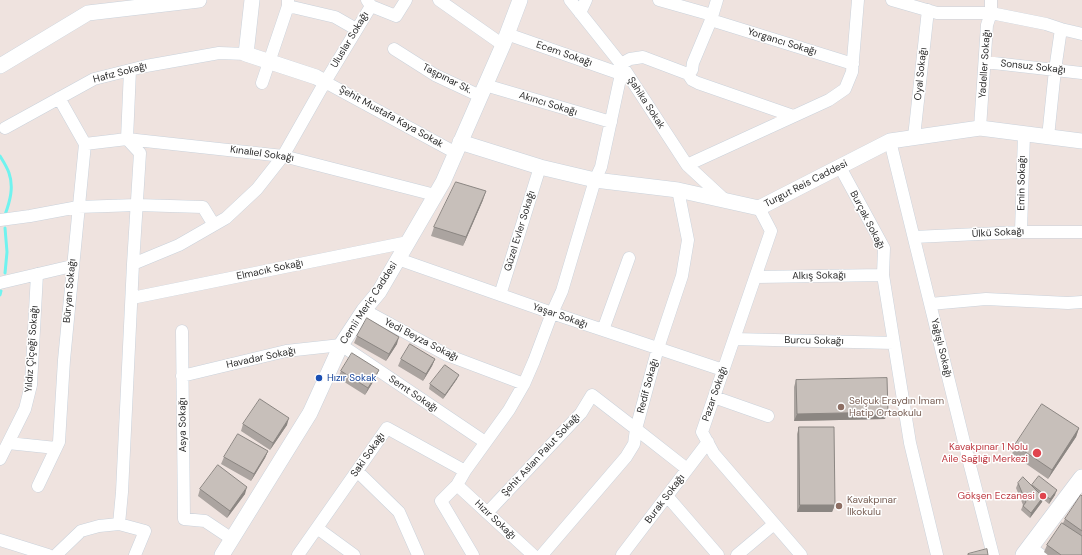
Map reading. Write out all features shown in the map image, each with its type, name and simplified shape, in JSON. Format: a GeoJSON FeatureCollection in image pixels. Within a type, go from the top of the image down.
{"type":"FeatureCollection","features":[{"type":"Feature","properties":{"kind":"main road"},"geometry":{"type":"LineString","coordinates":[[1032,552],[1082,478]]}},
{"type":"Feature","properties":{"kind":"street"},"geometry":{"type":"LineString","coordinates":[[0,66],[88,13],[199,0]]}},
{"type":"Feature","properties":{"kind":"street"},"geometry":{"type":"LineString","coordinates":[[252,0],[246,54],[316,77],[325,82]]}},
{"type":"Feature","properties":{"kind":"street"},"geometry":{"type":"LineString","coordinates":[[369,3],[396,16],[406,0]]}},
{"type":"Feature","properties":{"kind":"street","name":"Ecem Sokağı"},"geometry":{"type":"LineString","coordinates":[[439,0],[505,39],[621,69]]}},
{"type":"Feature","properties":{"kind":"street","name":"Cemii Meriç Caddesi"},"geometry":{"type":"LineString","coordinates":[[222,555],[310,414],[341,345],[364,310],[379,292],[443,182],[505,39],[520,0]]}},
{"type":"Feature","properties":{"kind":"street","name":"Şahika Sokak"},"geometry":{"type":"LineString","coordinates":[[570,0],[621,69],[687,165],[726,201]]}},
{"type":"Feature","properties":{"kind":"street"},"geometry":{"type":"LineString","coordinates":[[580,13],[586,0]]}},
{"type":"Feature","properties":{"kind":"street","name":"Yorgancı Sokağı"},"geometry":{"type":"LineString","coordinates":[[659,0],[853,64]]}},
{"type":"Feature","properties":{"kind":"street"},"geometry":{"type":"LineString","coordinates":[[688,74],[692,70],[693,63],[712,18],[717,0]]}},
{"type":"Feature","properties":{"kind":"street"},"geometry":{"type":"LineString","coordinates":[[687,165],[828,100],[845,89],[852,72],[858,0]]}},
{"type":"Feature","properties":{"kind":"street"},"geometry":{"type":"LineString","coordinates":[[892,0],[937,13],[991,13],[1046,24],[1082,34]]}},
{"type":"Feature","properties":{"kind":"street","name":"Yadeller Sokağı"},"geometry":{"type":"LineString","coordinates":[[980,128],[991,0]]}},
{"type":"Feature","properties":{"kind":"street"},"geometry":{"type":"LineString","coordinates":[[262,83],[288,3],[334,17],[356,29]]}},
{"type":"Feature","properties":{"kind":"street","name":"Uluslar Sokağı"},"geometry":{"type":"LineString","coordinates":[[134,264],[179,245],[226,218],[257,189],[283,156],[356,29],[369,3]]}},
{"type":"Feature","properties":{"kind":"street","name":"Oyal Sokağı"},"geometry":{"type":"LineString","coordinates":[[914,137],[928,10]]}},
{"type":"Feature","properties":{"kind":"street"},"geometry":{"type":"LineString","coordinates":[[1048,137],[1055,70],[1062,29]]}},
{"type":"Feature","properties":{"kind":"street","name":"Taşpınar Sk."},"geometry":{"type":"LineString","coordinates":[[394,49],[435,75],[483,90]]}},
{"type":"Feature","properties":{"kind":"street","name":"Hafız Sokağı"},"geometry":{"type":"LineString","coordinates":[[5,128],[94,79],[146,66],[219,53],[246,54]]}},
{"type":"Feature","properties":{"kind":"street"},"geometry":{"type":"LineString","coordinates":[[473,555],[441,501],[457,485],[465,471],[509,410],[524,384],[534,361],[562,291],[595,180],[601,167],[621,69],[630,59],[643,57],[688,74],[692,80],[698,83],[793,116]]}},
{"type":"Feature","properties":{"kind":"street","name":"Sonsuz Sokağı"},"geometry":{"type":"LineString","coordinates":[[985,62],[1082,73]]}},
{"type":"Feature","properties":{"kind":"street"},"geometry":{"type":"LineString","coordinates":[[119,524],[140,153],[127,139],[130,70]]}},
{"type":"Feature","properties":{"kind":"street","name":"Şehit Mustafa Kaya Sokak"},"geometry":{"type":"LineString","coordinates":[[325,82],[458,147]]}},
{"type":"Feature","properties":{"kind":"street","name":"Akıncı Sokağı"},"geometry":{"type":"LineString","coordinates":[[483,90],[611,122]]}},
{"type":"Feature","properties":{"kind":"street"},"geometry":{"type":"LineString","coordinates":[[59,98],[85,144]]}},
{"type":"Feature","properties":{"kind":"street","name":"Turgut Reis Caddesi"},"geometry":{"type":"LineString","coordinates":[[458,147],[595,180],[678,190],[759,208],[890,141],[980,128],[1082,141]]}},
{"type":"Feature","properties":{"kind":"street","name":"Emin Sokağı"},"geometry":{"type":"LineString","coordinates":[[1021,232],[1024,134]]}},
{"type":"Feature","properties":{"kind":"street","name":"Kınalıel Sokağı"},"geometry":{"type":"LineString","coordinates":[[85,144],[127,139],[283,156],[435,195]]}},
{"type":"Feature","properties":{"kind":"street","name":"Yağışlı Sokağı"},"geometry":{"type":"LineString","coordinates":[[890,141],[993,555]]}},
{"type":"Feature","properties":{"kind":"street","name":"Büryan Sokağı"},"geometry":{"type":"LineString","coordinates":[[38,486],[58,442],[72,266],[85,144]]}},
{"type":"Feature","properties":{"kind":"street","name":"Güzel Evler Sokağı"},"geometry":{"type":"LineString","coordinates":[[500,295],[540,166]]}},
{"type":"Feature","properties":{"kind":"street","name":"Burçak Sokağı"},"geometry":{"type":"LineString","coordinates":[[840,167],[884,248],[883,275],[910,443],[936,555]]}},
{"type":"Feature","properties":{"kind":"street","name":"Redif Sokağı"},"geometry":{"type":"LineString","coordinates":[[542,555],[626,457],[634,444],[636,428],[658,348],[682,276],[688,240],[678,190]]}},
{"type":"Feature","properties":{"kind":"street"},"geometry":{"type":"LineString","coordinates":[[0,220],[78,207],[137,205],[203,207],[214,225]]}},
{"type":"Feature","properties":{"kind":"street","name":"Pazar Sokağı"},"geometry":{"type":"LineString","coordinates":[[759,208],[771,231],[702,432],[714,454],[801,555]]}},
{"type":"Feature","properties":{"kind":"street","name":"Ülkü Sokağı"},"geometry":{"type":"LineString","coordinates":[[914,237],[1021,232],[1082,232]]}},
{"type":"Feature","properties":{"kind":"street","name":"Elmacık Sokağı"},"geometry":{"type":"LineString","coordinates":[[132,298],[408,242]]}},
{"type":"Feature","properties":{"kind":"street"},"geometry":{"type":"LineString","coordinates":[[603,330],[629,258]]}},
{"type":"Feature","properties":{"kind":"street","name":"Yaşar Sokağı"},"geometry":{"type":"LineString","coordinates":[[398,259],[552,313],[723,370]]}},
{"type":"Feature","properties":{"kind":"street"},"geometry":{"type":"LineString","coordinates":[[0,282],[72,266]]}},
{"type":"Feature","properties":{"kind":"street","name":"Yıldız Çiçeği Sokağı"},"geometry":{"type":"LineString","coordinates":[[0,459],[25,409],[31,386],[37,274]]}},
{"type":"Feature","properties":{"kind":"street","name":"Alkış Sokağı"},"geometry":{"type":"LineString","coordinates":[[756,277],[883,275]]}},
{"type":"Feature","properties":{"kind":"street"},"geometry":{"type":"LineString","coordinates":[[930,304],[986,299],[1068,303],[1082,302]]}},
{"type":"Feature","properties":{"kind":"street","name":"Yedi Beyza Sokağı"},"geometry":{"type":"LineString","coordinates":[[364,310],[447,355],[524,384]]}},
{"type":"Feature","properties":{"kind":"street","name":"Asya Sokağı"},"geometry":{"type":"LineString","coordinates":[[182,331],[184,519],[205,521],[232,539]]}},
{"type":"Feature","properties":{"kind":"street","name":"Burcu Sokağı"},"geometry":{"type":"LineString","coordinates":[[734,339],[894,343]]}},
{"type":"Feature","properties":{"kind":"street","name":"Havadar Sokağı"},"geometry":{"type":"LineString","coordinates":[[182,376],[286,351],[341,345]]}},
{"type":"Feature","properties":{"kind":"street","name":"Semt Sokağı"},"geometry":{"type":"LineString","coordinates":[[341,345],[486,442]]}},
{"type":"Feature","properties":{"kind":"street","name":"Şehit Aslan Palut Sokağı"},"geometry":{"type":"LineString","coordinates":[[487,513],[581,413],[592,395],[687,469]]}},
{"type":"Feature","properties":{"kind":"street"},"geometry":{"type":"LineString","coordinates":[[714,397],[768,416]]}},
{"type":"Feature","properties":{"kind":"street","name":"Saki Sokağı"},"geometry":{"type":"LineString","coordinates":[[298,555],[387,428],[465,471]]}},
{"type":"Feature","properties":{"kind":"street","name":"Burak Sokağı"},"geometry":{"type":"LineString","coordinates":[[622,555],[708,442]]}},
{"type":"Feature","properties":{"kind":"street"},"geometry":{"type":"LineString","coordinates":[[8,443],[56,448]]}},
{"type":"Feature","properties":{"kind":"street"},"geometry":{"type":"LineString","coordinates":[[357,471],[399,512],[418,555]]}},
{"type":"Feature","properties":{"kind":"street","name":"Hızır Sokağı"},"geometry":{"type":"LineString","coordinates":[[457,485],[533,555]]}},
{"type":"Feature","properties":{"kind":"street"},"geometry":{"type":"LineString","coordinates":[[667,496],[718,555]]}},
{"type":"Feature","properties":{"kind":"street"},"geometry":{"type":"LineString","coordinates":[[56,555],[81,531],[99,526],[119,524],[145,530],[135,555]]}},
{"type":"Feature","properties":{"kind":"street"},"geometry":{"type":"LineString","coordinates":[[737,555],[774,524]]}},
{"type":"Feature","properties":{"kind":"street"},"geometry":{"type":"LineString","coordinates":[[317,528],[354,555]]}},
{"type":"Feature","properties":{"kind":"street"},"geometry":{"type":"LineString","coordinates":[[0,540],[48,555]]}},
{"type":"Feature","properties":{"kind":"building"},"geometry":{"type":"Polygon","coordinates":[[[456,182],[486,191],[466,237],[434,227],[456,182]]]}},
{"type":"Feature","properties":{"kind":"building"},"geometry":{"type":"Polygon","coordinates":[[[367,318],[399,337],[389,354],[357,336],[367,318]]]}},
{"type":"Feature","properties":{"kind":"building"},"geometry":{"type":"Polygon","coordinates":[[[410,344],[435,359],[426,374],[401,359],[410,344]]]}},
{"type":"Feature","properties":{"kind":"building"},"geometry":{"type":"Polygon","coordinates":[[[352,353],[379,370],[368,388],[341,371],[352,353]]]}},
{"type":"Feature","properties":{"kind":"building"},"geometry":{"type":"Polygon","coordinates":[[[445,365],[459,375],[445,395],[430,384],[445,365]]]}},
{"type":"Feature","properties":{"kind":"building"},"geometry":{"type":"Polygon","coordinates":[[[887,378],[888,412],[797,414],[796,380],[887,378]]]}},
{"type":"Feature","properties":{"kind":"building"},"geometry":{"type":"Polygon","coordinates":[[[260,399],[289,418],[273,443],[243,424],[260,399]]]}},
{"type":"Feature","properties":{"kind":"building"},"geometry":{"type":"Polygon","coordinates":[[[1042,404],[1079,428],[1052,470],[1015,445],[1042,404]]]}},
{"type":"Feature","properties":{"kind":"building"},"geometry":{"type":"Polygon","coordinates":[[[799,427],[834,427],[835,505],[800,505],[799,427]]]}},
{"type":"Feature","properties":{"kind":"building"},"geometry":{"type":"Polygon","coordinates":[[[238,434],[268,451],[254,474],[224,457],[238,434]]]}},
{"type":"Feature","properties":{"kind":"building"},"geometry":{"type":"Polygon","coordinates":[[[218,465],[247,487],[230,511],[200,489],[218,465]]]}},
{"type":"Feature","properties":{"kind":"building"},"geometry":{"type":"Polygon","coordinates":[[[1039,476],[1057,490],[1050,499],[1032,485],[1039,476]]]}},
{"type":"Feature","properties":{"kind":"building"},"geometry":{"type":"Polygon","coordinates":[[[1023,477],[1043,497],[1031,513],[1023,506],[1026,502],[1018,483],[1023,477]]]}},
{"type":"Feature","properties":{"kind":"building"},"geometry":{"type":"Polygon","coordinates":[[[1081,495],[1082,496],[1082,531],[1065,519],[1081,495]]]}},
{"type":"Feature","properties":{"kind":"building"},"geometry":{"type":"Polygon","coordinates":[[[1062,523],[1082,536],[1082,555],[1061,555],[1047,545],[1062,523]]]}},
{"type":"Feature","properties":{"kind":"building"},"geometry":{"type":"Polygon","coordinates":[[[987,549],[988,555],[968,555],[968,554],[987,549]]]}},
{"type":"Feature","properties":{"kind":"waterway"},"geometry":{"type":"LineString","coordinates":[[0,156],[8,171],[11,184],[10,199],[5,215]]}},
{"type":"Feature","properties":{"kind":"waterway"},"geometry":{"type":"LineString","coordinates":[[5,228],[7,252],[5,273]]}},
{"type":"Feature","properties":{"kind":"waterway"},"geometry":{"type":"LineString","coordinates":[[0,295],[1,291]]}},
{"type":"Feature","properties":{"kind":"place","name":"Hızır Sokak"},"geometry":{"type":"Point","coordinates":[319,378]}},
{"type":"Feature","properties":{"kind":"place","name":"Selçuk Eraydın İmam Hatip Ortaokulu"},"geometry":{"type":"Point","coordinates":[841,407]}},
{"type":"Feature","properties":{"kind":"place","name":"Kavakpınar 1 Nolu Aile Sağlığı Merkezi"},"geometry":{"type":"Point","coordinates":[1037,453]}},
{"type":"Feature","properties":{"kind":"place","name":"Gökşen Eczanesi"},"geometry":{"type":"Point","coordinates":[1043,496]}},
{"type":"Feature","properties":{"kind":"place","name":"Kavakpınar İlkokulu"},"geometry":{"type":"Point","coordinates":[839,506]}}]}
